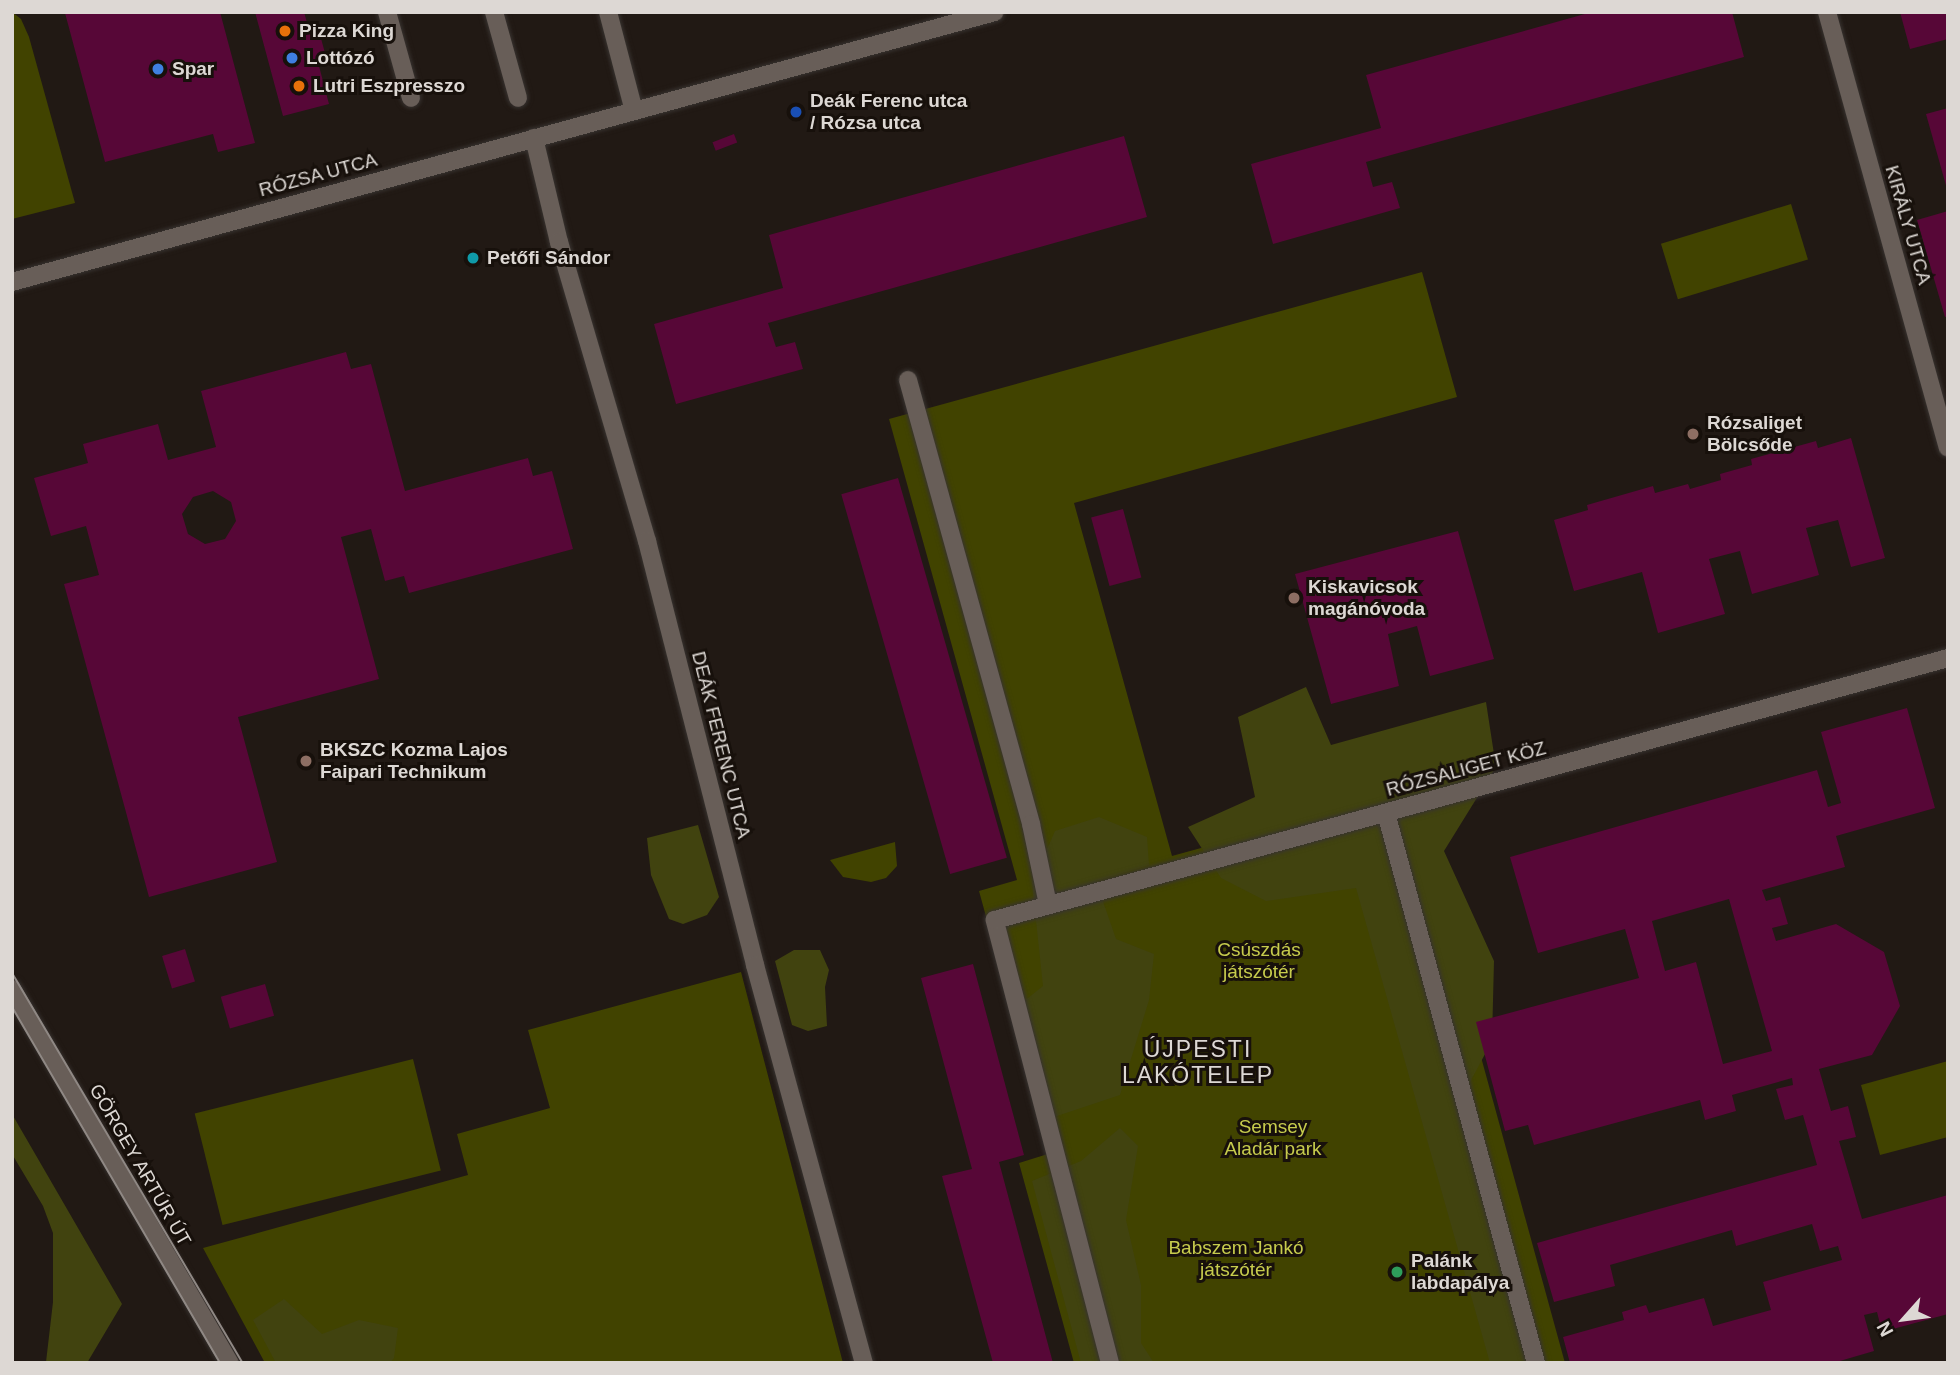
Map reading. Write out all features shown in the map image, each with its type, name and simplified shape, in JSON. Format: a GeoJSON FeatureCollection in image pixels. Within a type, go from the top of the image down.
{"type":"FeatureCollection","features":[{"type":"Feature","properties":{"kind":"street"},"geometry":{"type":"LineString","coordinates":[[387,12],[411,98]]}},
{"type":"Feature","properties":{"kind":"street"},"geometry":{"type":"LineString","coordinates":[[494,12],[518,98]]}},
{"type":"Feature","properties":{"kind":"street"},"geometry":{"type":"LineString","coordinates":[[607,12],[634,111]]}},
{"type":"Feature","properties":{"kind":"street","name":"RÓZSA UTCA"},"geometry":{"type":"LineString","coordinates":[[12,282],[995,12]]}},
{"type":"Feature","properties":{"kind":"street","name":"KIRÁLY UTCA"},"geometry":{"type":"LineString","coordinates":[[1827,12],[1948,448]]}},
{"type":"Feature","properties":{"kind":"street","name":"DEÁK FERENC UTCA"},"geometry":{"type":"LineString","coordinates":[[534,138],[559,242],[647,541],[755,965],[864,1363]]}},
{"type":"Feature","properties":{"kind":"street"},"geometry":{"type":"LineString","coordinates":[[908,380],[1031,824],[1048,905]]}},
{"type":"Feature","properties":{"kind":"street","name":"RÓZSALIGET KÖZ"},"geometry":{"type":"LineString","coordinates":[[1110,1363],[995,920],[1948,658]]}},
{"type":"Feature","properties":{"kind":"street"},"geometry":{"type":"LineString","coordinates":[[1386,813],[1536,1363]]}},
{"type":"Feature","properties":{"kind":"street","name":"GÖRGEY ARTÚR ÚT"},"geometry":{"type":"LineString","coordinates":[[12,989],[230,1363]]}},
{"type":"Feature","properties":{"kind":"green space"},"geometry":{"type":"Polygon","coordinates":[[[12,12],[21,19],[29,37],[75,203],[12,219],[12,12]]]}},
{"type":"Feature","properties":{"kind":"green space"},"geometry":{"type":"Polygon","coordinates":[[[1791,204],[1808,259],[1678,299],[1661,244],[1791,204]]]}},
{"type":"Feature","properties":{"kind":"green space","name":"Semsey Aladár park"},"geometry":{"type":"Polygon","coordinates":[[[1422,272],[1457,397],[1074,503],[1172,856],[1408,791],[1565,1363],[1074,1363],[1019,1163],[1051,1153],[979,891],[1017,880],[889,419],[1422,272]]]}},
{"type":"Feature","properties":{"kind":"green space"},"geometry":{"type":"Polygon","coordinates":[[[895,842],[897,866],[886,878],[871,882],[843,877],[830,860],[895,842]]]}},
{"type":"Feature","properties":{"kind":"green space"},"geometry":{"type":"Polygon","coordinates":[[[741,972],[843,1363],[265,1363],[203,1248],[468,1175],[457,1134],[550,1108],[528,1030],[741,972]]]}},
{"type":"Feature","properties":{"kind":"green space"},"geometry":{"type":"Polygon","coordinates":[[[413,1059],[441,1171],[223,1225],[195,1113],[413,1059]]]}},
{"type":"Feature","properties":{"kind":"green space"},"geometry":{"type":"Polygon","coordinates":[[[1948,1061],[1948,1137],[1880,1155],[1861,1085],[1948,1061]]]}},
{"type":"Feature","properties":{"kind":"shaded area"},"geometry":{"type":"Polygon","coordinates":[[[1306,687],[1331,745],[1486,702],[1496,767],[1444,851],[1494,961],[1492,1041],[1469,1084],[1540,1363],[1490,1363],[1356,888],[1266,901],[1221,878],[1188,827],[1255,797],[1238,717],[1306,687]]]}},
{"type":"Feature","properties":{"kind":"shaded area"},"geometry":{"type":"Polygon","coordinates":[[[1099,817],[1147,837],[1149,865],[1096,881],[1116,939],[1154,954],[1149,1000],[1120,1095],[1039,1122],[1012,1011],[1043,986],[1032,883],[1055,831],[1099,817]]]}},
{"type":"Feature","properties":{"kind":"shaded area"},"geometry":{"type":"Polygon","coordinates":[[[698,825],[719,897],[707,915],[683,924],[669,919],[651,875],[647,838],[698,825]]]}},
{"type":"Feature","properties":{"kind":"shaded area"},"geometry":{"type":"Polygon","coordinates":[[[794,950],[820,950],[829,970],[825,987],[827,1026],[808,1031],[792,1025],[775,961],[794,950]]]}},
{"type":"Feature","properties":{"kind":"shaded area"},"geometry":{"type":"Polygon","coordinates":[[[12,1114],[122,1304],[87,1363],[46,1362],[53,1302],[53,1233],[43,1206],[12,1154],[12,1114]]]}},
{"type":"Feature","properties":{"kind":"shaded area"},"geometry":{"type":"Polygon","coordinates":[[[1120,1128],[1138,1146],[1126,1220],[1141,1285],[1141,1343],[1154,1363],[1081,1363],[1032,1181],[1081,1161],[1120,1128]]]}},
{"type":"Feature","properties":{"kind":"shaded area"},"geometry":{"type":"Polygon","coordinates":[[[284,1299],[322,1334],[359,1320],[398,1328],[394,1358],[390,1363],[276,1363],[253,1320],[284,1299]]]}},
{"type":"Feature","properties":{"kind":"building","name":"Spar"},"geometry":{"type":"Polygon","coordinates":[[[220,12],[255,143],[218,152],[213,134],[105,162],[65,13],[220,12]]]}},
{"type":"Feature","properties":{"kind":"building"},"geometry":{"type":"Polygon","coordinates":[[[255,12],[304,12],[310,33],[319,31],[328,64],[319,66],[329,104],[283,116],[255,12]]]}},
{"type":"Feature","properties":{"kind":"building"},"geometry":{"type":"Polygon","coordinates":[[[1592,12],[1732,12],[1744,57],[1366,162],[1373,187],[1392,182],[1400,208],[1273,244],[1251,164],[1381,128],[1366,75],[1592,12]]]}},
{"type":"Feature","properties":{"kind":"building"},"geometry":{"type":"Polygon","coordinates":[[[1900,12],[1948,12],[1948,39],[1910,49],[1900,12]]]}},
{"type":"Feature","properties":{"kind":"building"},"geometry":{"type":"Polygon","coordinates":[[[1948,108],[1948,189],[1947,189],[1926,114],[1948,108]]]}},
{"type":"Feature","properties":{"kind":"building"},"geometry":{"type":"Polygon","coordinates":[[[734,134],[737,142],[716,151],[713,142],[734,134]]]}},
{"type":"Feature","properties":{"kind":"building"},"geometry":{"type":"Polygon","coordinates":[[[1124,136],[1147,217],[768,323],[776,347],[795,342],[803,369],[676,404],[654,324],[783,288],[769,235],[1124,136]]]}},
{"type":"Feature","properties":{"kind":"building"},"geometry":{"type":"Polygon","coordinates":[[[1948,211],[1948,316],[1945,317],[1917,220],[1948,211]]]}},
{"type":"Feature","properties":{"kind":"building"},"geometry":{"type":"Polygon","coordinates":[[[346,352],[351,369],[371,364],[405,491],[528,458],[533,476],[552,471],[573,549],[409,593],[404,576],[385,581],[371,529],[341,537],[379,679],[238,717],[277,862],[149,897],[64,584],[99,575],[86,526],[51,536],[34,478],[88,463],[83,444],[158,424],[168,460],[216,447],[201,391],[346,352]],[[213,491],[193,497],[182,514],[188,534],[205,544],[225,539],[236,521],[231,502],[213,491]]]}},
{"type":"Feature","properties":{"kind":"building"},"geometry":{"type":"Polygon","coordinates":[[[1851,438],[1885,558],[1851,567],[1838,520],[1806,528],[1819,575],[1752,594],[1740,551],[1709,559],[1725,614],[1658,633],[1642,572],[1574,591],[1554,520],[1588,510],[1587,505],[1653,486],[1655,493],[1688,484],[1690,489],[1721,480],[1720,474],[1752,465],[1751,459],[1816,441],[1818,448],[1851,438]]]}},
{"type":"Feature","properties":{"kind":"building"},"geometry":{"type":"Polygon","coordinates":[[[898,478],[1007,858],[950,874],[841,494],[898,478]]]}},
{"type":"Feature","properties":{"kind":"building"},"geometry":{"type":"Polygon","coordinates":[[[1123,509],[1141,578],[1110,586],[1091,518],[1123,509]]]}},
{"type":"Feature","properties":{"kind":"building"},"geometry":{"type":"Polygon","coordinates":[[[1458,531],[1494,659],[1430,676],[1417,626],[1388,634],[1399,686],[1331,704],[1295,574],[1458,531]]]}},
{"type":"Feature","properties":{"kind":"building"},"geometry":{"type":"Polygon","coordinates":[[[1907,708],[1935,808],[1836,836],[1845,867],[1762,890],[1766,901],[1780,897],[1788,924],[1772,928],[1776,941],[1836,924],[1884,952],[1900,1006],[1872,1055],[1819,1069],[1831,1111],[1848,1106],[1856,1137],[1839,1141],[1862,1219],[1948,1195],[1948,1314],[1882,1332],[1877,1312],[1864,1315],[1874,1351],[1833,1363],[1570,1363],[1563,1337],[1624,1320],[1622,1312],[1646,1305],[1649,1313],[1704,1298],[1713,1326],[1771,1310],[1763,1282],[1842,1260],[1838,1246],[1820,1251],[1812,1224],[1736,1246],[1732,1230],[1610,1265],[1615,1286],[1554,1302],[1537,1243],[1817,1165],[1803,1115],[1785,1120],[1776,1089],[1793,1085],[1792,1078],[1732,1095],[1736,1111],[1705,1120],[1700,1100],[1534,1145],[1528,1125],[1505,1131],[1476,1022],[1639,978],[1625,929],[1538,953],[1510,857],[1817,770],[1828,807],[1841,803],[1821,732],[1907,708]],[[1729,899],[1652,921],[1665,971],[1696,962],[1723,1064],[1772,1051],[1729,899]]]}},
{"type":"Feature","properties":{"kind":"building"},"geometry":{"type":"Polygon","coordinates":[[[185,949],[195,982],[172,989],[162,956],[185,949]]]}},
{"type":"Feature","properties":{"kind":"building"},"geometry":{"type":"Polygon","coordinates":[[[973,964],[1024,1155],[999,1162],[1053,1363],[993,1363],[942,1176],[972,1169],[921,978],[973,964]]]}},
{"type":"Feature","properties":{"kind":"building"},"geometry":{"type":"Polygon","coordinates":[[[265,984],[274,1016],[230,1028],[221,997],[265,984]]]}},
{"type":"Feature","properties":{"kind":"tram line"},"geometry":{"type":"LineString","coordinates":[[12,973],[243,1363]]}},
{"type":"Feature","properties":{"kind":"tram line"},"geometry":{"type":"LineString","coordinates":[[12,1007],[220,1363]]}},
{"type":"Feature","properties":{"kind":"place","name":"Pizza King"},"geometry":{"type":"Point","coordinates":[285,31]}},
{"type":"Feature","properties":{"kind":"place","name":"Lottózó"},"geometry":{"type":"Point","coordinates":[292,58]}},
{"type":"Feature","properties":{"kind":"place","name":"Spar"},"geometry":{"type":"Point","coordinates":[158,69]}},
{"type":"Feature","properties":{"kind":"place","name":"Lutri Eszpresszo"},"geometry":{"type":"Point","coordinates":[299,86]}},
{"type":"Feature","properties":{"kind":"place","name":"Deák Ferenc utca / Rózsa utca"},"geometry":{"type":"Point","coordinates":[796,112]}},
{"type":"Feature","properties":{"kind":"place","name":"Petőfi Sándor"},"geometry":{"type":"Point","coordinates":[473,258]}},
{"type":"Feature","properties":{"kind":"place","name":"Rózsaliget Bölcsőde"},"geometry":{"type":"Point","coordinates":[1693,434]}},
{"type":"Feature","properties":{"kind":"place","name":"Kiskavicsok magánóvoda"},"geometry":{"type":"Point","coordinates":[1294,598]}},
{"type":"Feature","properties":{"kind":"place","name":"BKSZC Kozma Lajos Faipari Technikum"},"geometry":{"type":"Point","coordinates":[306,761]}},
{"type":"Feature","properties":{"kind":"place","name":"Palánk labdapálya"},"geometry":{"type":"Point","coordinates":[1397,1272]}},
{"type":"Feature","properties":{"kind":"district","name":"ÚJPESTI LAKÓTELEP"},"geometry":{"type":"Point","coordinates":[1198,1062]}},
{"type":"Feature","properties":{"kind":"park label","name":"Csúszdás játszótér"},"geometry":{"type":"Point","coordinates":[1259,961]}},
{"type":"Feature","properties":{"kind":"park label","name":"Babszem Jankó játszótér"},"geometry":{"type":"Point","coordinates":[1236,1259]}}]}
